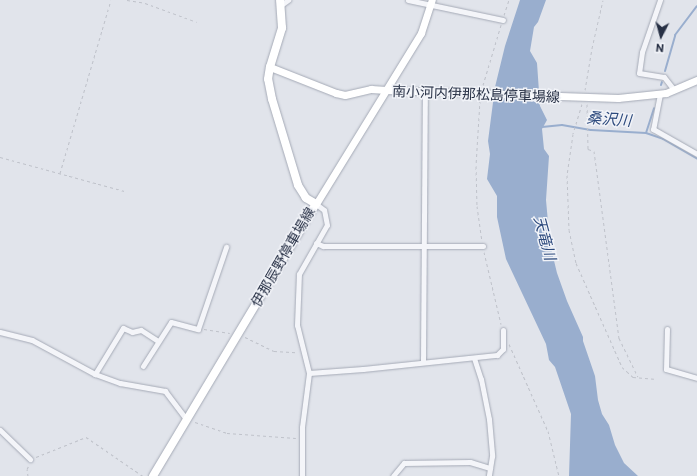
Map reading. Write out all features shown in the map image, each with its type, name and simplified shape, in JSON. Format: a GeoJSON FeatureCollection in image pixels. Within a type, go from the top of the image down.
{"type":"FeatureCollection","features":[{"type":"Feature","properties":{"kind":"main road","name":"伊那辰野停車場線"},"geometry":{"type":"LineString","coordinates":[[153,476],[316,204],[306,198],[298,185],[272,100],[268,79],[270,67],[282,28],[283,2]]}},
{"type":"Feature","properties":{"kind":"main road"},"geometry":{"type":"LineString","coordinates":[[270,67],[336,93],[345,95],[371,89],[386,90],[421,33],[431,2]]}},
{"type":"Feature","properties":{"kind":"main road","name":"南小河内伊那松島停車場線"},"geometry":{"type":"LineString","coordinates":[[316,204],[386,90],[583,98],[629,98],[660,94],[674,90],[697,80]]}},
{"type":"Feature","properties":{"kind":"street"},"geometry":{"type":"LineString","coordinates":[[408,0],[431,2],[503,20]]}},
{"type":"Feature","properties":{"kind":"street"},"geometry":{"type":"LineString","coordinates":[[660,0],[642,52],[639,73],[664,76],[674,90]]}},
{"type":"Feature","properties":{"kind":"street"},"geometry":{"type":"LineString","coordinates":[[423,362],[425,91]]}},
{"type":"Feature","properties":{"kind":"street"},"geometry":{"type":"LineString","coordinates":[[660,94],[653,130],[697,154]]}},
{"type":"Feature","properties":{"kind":"street"},"geometry":{"type":"LineString","coordinates":[[302,476],[302,439],[310,373],[297,325],[299,274],[327,225],[324,210],[316,204]]}},
{"type":"Feature","properties":{"kind":"street"},"geometry":{"type":"LineString","coordinates":[[316,243],[323,246],[483,246]]}},
{"type":"Feature","properties":{"kind":"street"},"geometry":{"type":"LineString","coordinates":[[142,366],[171,322],[198,329],[226,247]]}},
{"type":"Feature","properties":{"kind":"street"},"geometry":{"type":"LineString","coordinates":[[95,374],[123,328],[132,332],[141,330],[158,341]]}},
{"type":"Feature","properties":{"kind":"street"},"geometry":{"type":"LineString","coordinates":[[310,373],[497,355],[503,349],[503,330]]}},
{"type":"Feature","properties":{"kind":"street"},"geometry":{"type":"LineString","coordinates":[[667,330],[666,369],[697,378]]}},
{"type":"Feature","properties":{"kind":"street"},"geometry":{"type":"LineString","coordinates":[[0,332],[32,340],[95,374],[120,383],[165,391],[187,420]]}},
{"type":"Feature","properties":{"kind":"street"},"geometry":{"type":"LineString","coordinates":[[474,358],[481,378],[489,419],[492,456],[489,476]]}},
{"type":"Feature","properties":{"kind":"street"},"geometry":{"type":"LineString","coordinates":[[0,430],[30,460]]}},
{"type":"Feature","properties":{"kind":"street"},"geometry":{"type":"LineString","coordinates":[[393,476],[404,463],[470,462],[490,468]]}},
{"type":"Feature","properties":{"kind":"path"},"geometry":{"type":"LineString","coordinates":[[60,174],[111,0]]}},
{"type":"Feature","properties":{"kind":"path"},"geometry":{"type":"LineString","coordinates":[[127,0],[145,3],[197,22]]}},
{"type":"Feature","properties":{"kind":"path"},"geometry":{"type":"LineString","coordinates":[[503,330],[483,246],[477,206],[476,166],[482,94],[509,0]]}},
{"type":"Feature","properties":{"kind":"path"},"geometry":{"type":"LineString","coordinates":[[603,0],[583,98],[573,134],[567,176],[569,230],[576,262],[622,367],[633,377],[654,379]]}},
{"type":"Feature","properties":{"kind":"path"},"geometry":{"type":"LineString","coordinates":[[583,98],[588,125],[588,149],[594,151],[619,338],[638,378]]}},
{"type":"Feature","properties":{"kind":"path"},"geometry":{"type":"LineString","coordinates":[[0,157],[124,191]]}},
{"type":"Feature","properties":{"kind":"path"},"geometry":{"type":"LineString","coordinates":[[198,329],[238,334],[274,351],[305,352]]}},
{"type":"Feature","properties":{"kind":"path"},"geometry":{"type":"LineString","coordinates":[[509,344],[548,431],[559,476]]}},
{"type":"Feature","properties":{"kind":"path"},"geometry":{"type":"LineString","coordinates":[[187,420],[227,432],[302,439]]}},
{"type":"Feature","properties":{"kind":"path"},"geometry":{"type":"LineString","coordinates":[[28,476],[27,469],[30,460],[86,437],[143,476]]}},
{"type":"Feature","properties":{"kind":"water","name":"天竜川"},"geometry":{"type":"Polygon","coordinates":[[[520,0],[546,0],[538,22],[534,27],[530,51],[537,63],[540,106],[547,120],[542,129],[544,149],[549,156],[546,200],[550,244],[557,273],[567,301],[583,337],[595,376],[598,400],[602,414],[609,425],[615,445],[624,463],[638,476],[569,476],[571,414],[555,367],[549,360],[546,344],[506,259],[497,217],[497,196],[487,179],[490,154],[488,141],[495,87],[505,46],[520,0]]]}},
{"type":"Feature","properties":{"kind":"waterway"},"geometry":{"type":"LineString","coordinates":[[665,71],[675,35],[697,6]]}},
{"type":"Feature","properties":{"kind":"waterway"},"geometry":{"type":"LineString","coordinates":[[646,133],[654,108]]}},
{"type":"Feature","properties":{"kind":"waterway","name":"桑沢川"},"geometry":{"type":"LineString","coordinates":[[542,127],[562,125],[591,130],[646,133],[663,139],[697,159]]}}]}
